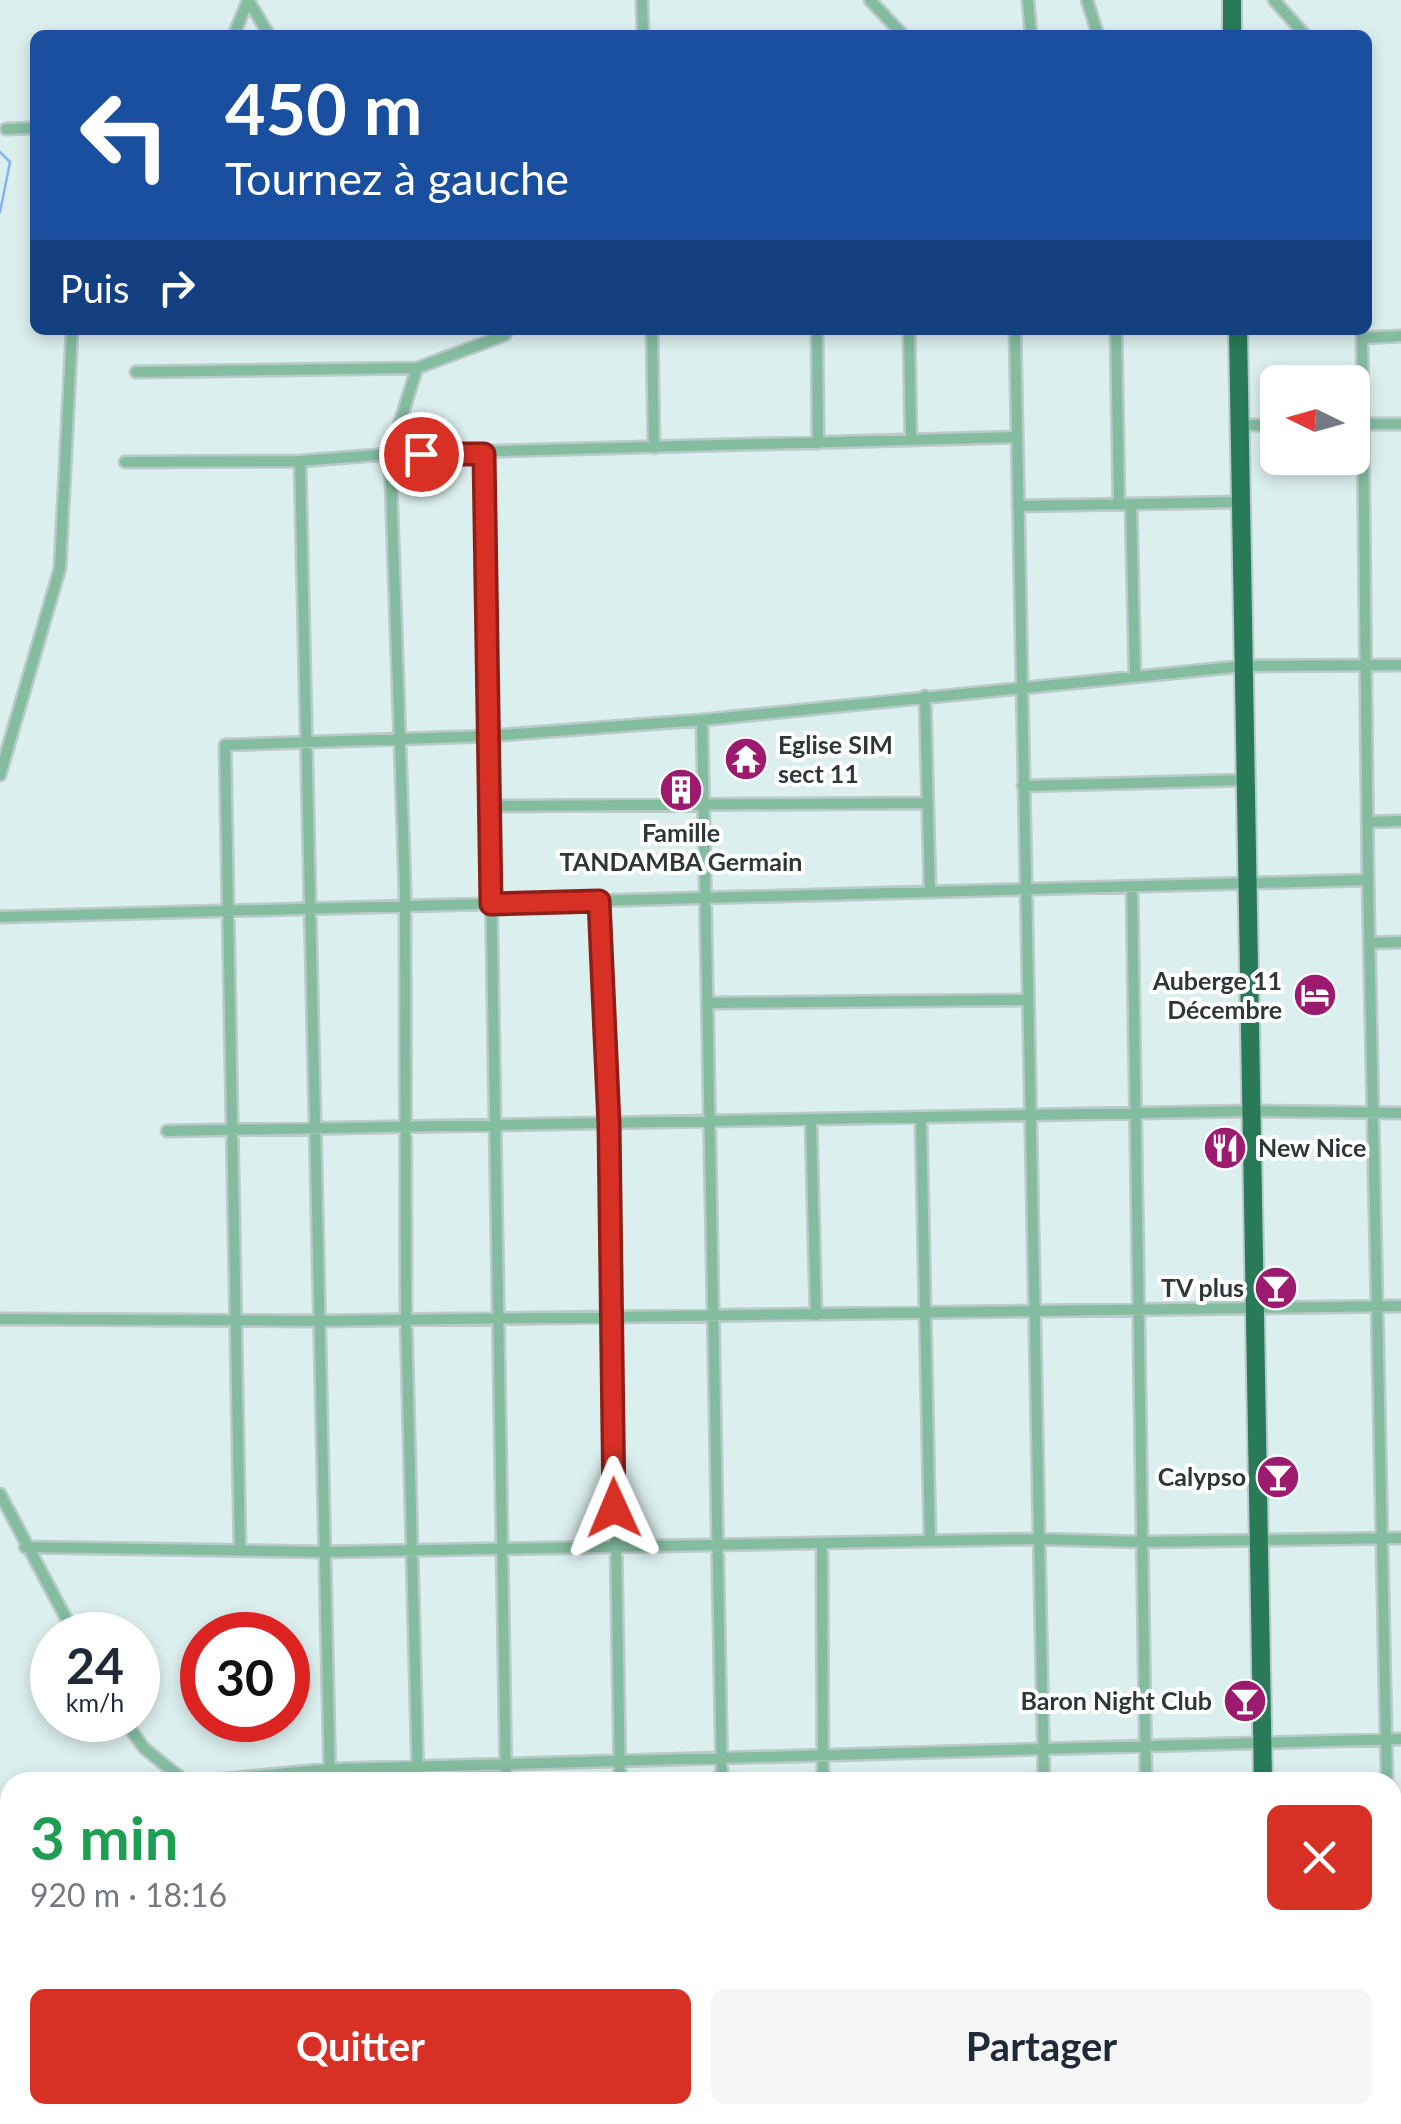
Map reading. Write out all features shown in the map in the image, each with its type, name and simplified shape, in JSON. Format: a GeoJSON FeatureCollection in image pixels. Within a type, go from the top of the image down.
{"type":"FeatureCollection","features":[{"type":"Feature","properties":{"kind":"highway"},"geometry":{"type":"LineString","coordinates":[[1232,0],[1232,30]]}},
{"type":"Feature","properties":{"kind":"highway"},"geometry":{"type":"LineString","coordinates":[[1238,335],[1263,1772]]}},
{"type":"Feature","properties":{"kind":"street"},"geometry":{"type":"LineString","coordinates":[[236,30],[248,0]]}},
{"type":"Feature","properties":{"kind":"street"},"geometry":{"type":"LineString","coordinates":[[248,0],[266,30]]}},
{"type":"Feature","properties":{"kind":"street"},"geometry":{"type":"LineString","coordinates":[[642,0],[643,30]]}},
{"type":"Feature","properties":{"kind":"street"},"geometry":{"type":"LineString","coordinates":[[870,0],[899,30]]}},
{"type":"Feature","properties":{"kind":"street"},"geometry":{"type":"LineString","coordinates":[[1028,0],[1031,30]]}},
{"type":"Feature","properties":{"kind":"street"},"geometry":{"type":"LineString","coordinates":[[1086,0],[1096,30]]}},
{"type":"Feature","properties":{"kind":"street"},"geometry":{"type":"LineString","coordinates":[[1274,0],[1301,30]]}},
{"type":"Feature","properties":{"kind":"street"},"geometry":{"type":"LineString","coordinates":[[6,129],[30,128]]}},
{"type":"Feature","properties":{"kind":"street"},"geometry":{"type":"LineString","coordinates":[[0,775],[60,568],[72,335]]}},
{"type":"Feature","properties":{"kind":"street"},"geometry":{"type":"LineString","coordinates":[[136,372],[417,368],[504,335]]}},
{"type":"Feature","properties":{"kind":"street"},"geometry":{"type":"LineString","coordinates":[[652,335],[654,448]]}},
{"type":"Feature","properties":{"kind":"street"},"geometry":{"type":"LineString","coordinates":[[817,335],[818,443]]}},
{"type":"Feature","properties":{"kind":"street"},"geometry":{"type":"LineString","coordinates":[[909,335],[911,440]]}},
{"type":"Feature","properties":{"kind":"street"},"geometry":{"type":"LineString","coordinates":[[1015,335],[1044,1772]]}},
{"type":"Feature","properties":{"kind":"street"},"geometry":{"type":"LineString","coordinates":[[1116,335],[1135,676]]}},
{"type":"Feature","properties":{"kind":"street"},"geometry":{"type":"LineString","coordinates":[[1360,365],[1362,335]]}},
{"type":"Feature","properties":{"kind":"street"},"geometry":{"type":"LineString","coordinates":[[1372,335],[1401,336]]}},
{"type":"Feature","properties":{"kind":"street"},"geometry":{"type":"LineString","coordinates":[[417,368],[390,454],[405,906],[406,1318],[418,1772]]}},
{"type":"Feature","properties":{"kind":"street"},"geometry":{"type":"LineString","coordinates":[[1370,424],[1401,424]]}},
{"type":"Feature","properties":{"kind":"street"},"geometry":{"type":"LineString","coordinates":[[1239,425],[1260,425]]}},
{"type":"Feature","properties":{"kind":"street"},"geometry":{"type":"LineString","coordinates":[[125,462],[300,461],[390,454],[1017,437]]}},
{"type":"Feature","properties":{"kind":"street"},"geometry":{"type":"LineString","coordinates":[[484,454],[506,1772]]}},
{"type":"Feature","properties":{"kind":"street"},"geometry":{"type":"LineString","coordinates":[[300,461],[330,1769]]}},
{"type":"Feature","properties":{"kind":"street"},"geometry":{"type":"LineString","coordinates":[[1358,475],[1387,1772]]}},
{"type":"Feature","properties":{"kind":"street"},"geometry":{"type":"LineString","coordinates":[[1018,506],[1240,502]]}},
{"type":"Feature","properties":{"kind":"street"},"geometry":{"type":"LineString","coordinates":[[240,1550],[225,745],[488,736],[702,720],[1244,666],[1401,665]]}},
{"type":"Feature","properties":{"kind":"street"},"geometry":{"type":"LineString","coordinates":[[925,696],[930,892]]}},
{"type":"Feature","properties":{"kind":"street"},"geometry":{"type":"LineString","coordinates":[[702,720],[722,1772]]}},
{"type":"Feature","properties":{"kind":"street"},"geometry":{"type":"LineString","coordinates":[[1022,786],[1246,780]]}},
{"type":"Feature","properties":{"kind":"street"},"geometry":{"type":"LineString","coordinates":[[490,806],[928,803]]}},
{"type":"Feature","properties":{"kind":"street"},"geometry":{"type":"LineString","coordinates":[[1367,822],[1401,821]]}},
{"type":"Feature","properties":{"kind":"street"},"geometry":{"type":"LineString","coordinates":[[0,917],[1368,880]]}},
{"type":"Feature","properties":{"kind":"street"},"geometry":{"type":"LineString","coordinates":[[1132,887],[1146,1772]]}},
{"type":"Feature","properties":{"kind":"street"},"geometry":{"type":"LineString","coordinates":[[599,901],[609,1124],[620,1772]]}},
{"type":"Feature","properties":{"kind":"street"},"geometry":{"type":"LineString","coordinates":[[1369,942],[1401,942]]}},
{"type":"Feature","properties":{"kind":"street"},"geometry":{"type":"LineString","coordinates":[[707,1003],[1026,1000]]}},
{"type":"Feature","properties":{"kind":"street"},"geometry":{"type":"LineString","coordinates":[[167,1130],[1134,1117],[1250,1112],[1401,1113]]}},
{"type":"Feature","properties":{"kind":"street"},"geometry":{"type":"LineString","coordinates":[[920,1120],[928,1313],[930,1540]]}},
{"type":"Feature","properties":{"kind":"street"},"geometry":{"type":"LineString","coordinates":[[811,1122],[816,1315]]}},
{"type":"Feature","properties":{"kind":"street"},"geometry":{"type":"LineString","coordinates":[[0,1318],[319,1322],[1401,1306]]}},
{"type":"Feature","properties":{"kind":"street"},"geometry":{"type":"LineString","coordinates":[[0,1494],[63,1612]]}},
{"type":"Feature","properties":{"kind":"street"},"geometry":{"type":"LineString","coordinates":[[25,1547],[325,1552],[1037,1538],[1142,1542],[1401,1538]]}},
{"type":"Feature","properties":{"kind":"street"},"geometry":{"type":"LineString","coordinates":[[822,1542],[824,1772]]}},
{"type":"Feature","properties":{"kind":"street"},"geometry":{"type":"LineString","coordinates":[[299,1772],[1401,1739]]}},
{"type":"Feature","properties":{"kind":"street"},"geometry":{"type":"LineString","coordinates":[[140,1742],[174,1772]]}},
{"type":"Feature","properties":{"kind":"waterway"},"geometry":{"type":"LineString","coordinates":[[0,152],[10,162],[0,212]]}},
{"type":"Feature","properties":{"kind":"place","name":"Eglise SIM sect 11"},"geometry":{"type":"Point","coordinates":[746,759]}},
{"type":"Feature","properties":{"kind":"place","name":"Famille TANDAMBA Germain"},"geometry":{"type":"Point","coordinates":[681,790]}},
{"type":"Feature","properties":{"kind":"place","name":"Auberge 11 Décembre"},"geometry":{"type":"Point","coordinates":[1315,995]}},
{"type":"Feature","properties":{"kind":"place","name":"New Nice"},"geometry":{"type":"Point","coordinates":[1225,1148]}},
{"type":"Feature","properties":{"kind":"place","name":"TV plus"},"geometry":{"type":"Point","coordinates":[1276,1288]}},
{"type":"Feature","properties":{"kind":"place","name":"Calypso"},"geometry":{"type":"Point","coordinates":[1278,1477]}},
{"type":"Feature","properties":{"kind":"place","name":"Baron Night Club"},"geometry":{"type":"Point","coordinates":[1245,1701]}},
{"type":"Feature","properties":{"kind":"route"},"geometry":{"type":"LineString","coordinates":[[421,454],[484,454],[491,904],[599,901],[609,1124],[614,1508]]}}]}
